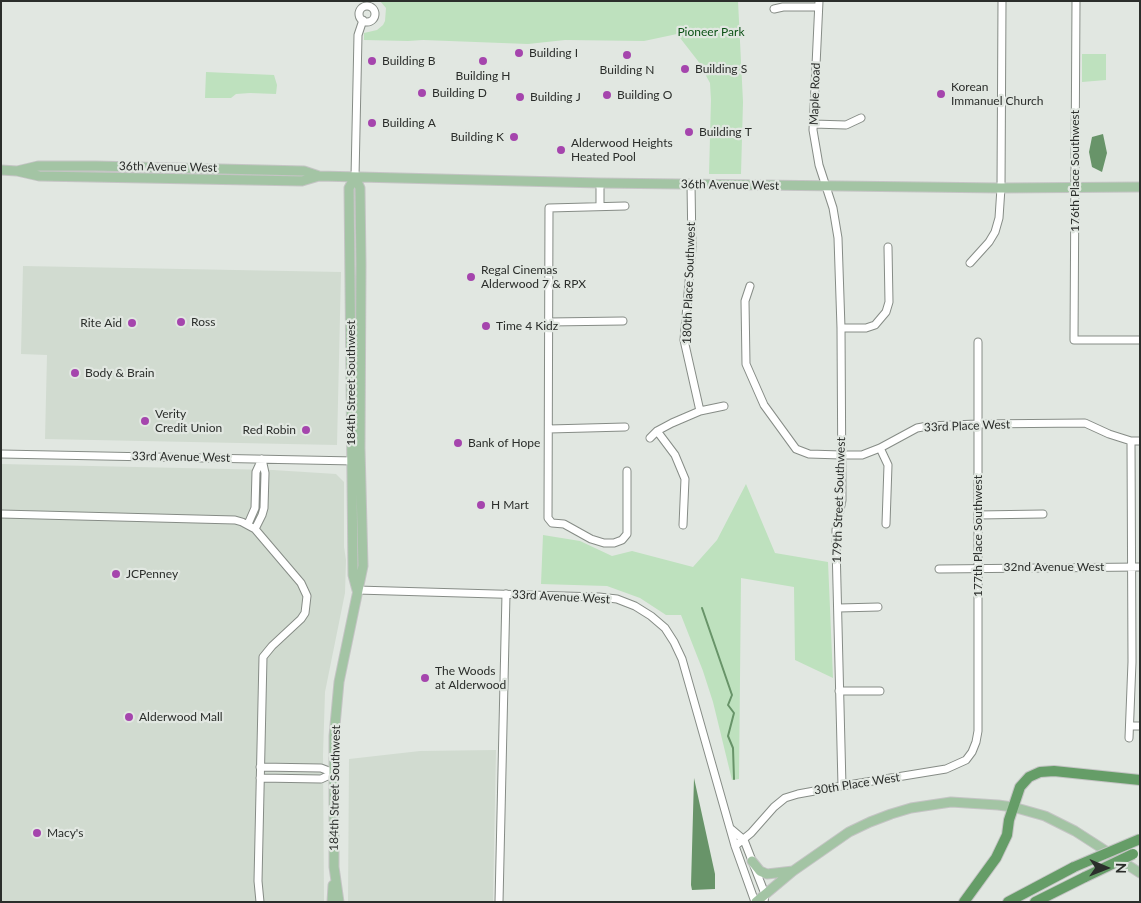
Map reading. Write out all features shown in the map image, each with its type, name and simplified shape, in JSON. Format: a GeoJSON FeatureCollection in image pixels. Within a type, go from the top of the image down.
{"type":"FeatureCollection","features":[{"type":"Feature","properties":{"kind":"highway"},"geometry":{"type":"LineString","coordinates":[[964,902],[996,858],[1006,835],[1020,787],[1029,778],[1040,772],[1068,772],[1140,780]]}},
{"type":"Feature","properties":{"kind":"highway"},"geometry":{"type":"LineString","coordinates":[[1008,902],[1074,867],[1140,839]]}},
{"type":"Feature","properties":{"kind":"highway"},"geometry":{"type":"LineString","coordinates":[[1036,902],[1138,853]]}},
{"type":"Feature","properties":{"kind":"main road","name":"36th Avenue West"},"geometry":{"type":"LineString","coordinates":[[1,170],[17,170],[39,176],[302,181],[320,176],[600,183],[1001,188],[1140,187]]}},
{"type":"Feature","properties":{"kind":"main road","name":"184th Street Southwest"},"geometry":{"type":"LineString","coordinates":[[332,902],[334,867],[334,736],[339,682],[363,566],[351,366],[350,188],[355,177]]}},
{"type":"Feature","properties":{"kind":"main road","name":"184th Street Southwest"},"geometry":{"type":"LineString","coordinates":[[355,177],[360,188],[360,303],[356,461]]}},
{"type":"Feature","properties":{"kind":"main road"},"geometry":{"type":"LineString","coordinates":[[350,263],[355,277],[356,297],[360,303],[355,310],[355,359],[351,366]]}},
{"type":"Feature","properties":{"kind":"main road"},"geometry":{"type":"LineString","coordinates":[[755,902],[764,898],[793,871],[849,832],[870,822],[911,808],[951,802],[1013,807],[1045,816],[1075,830],[1140,873]]}},
{"type":"Feature","properties":{"kind":"main road"},"geometry":{"type":"LineString","coordinates":[[752,862],[760,871],[767,874],[793,871]]}},
{"type":"Feature","properties":{"kind":"main road","name":"184th Street Southwest"},"geometry":{"type":"LineString","coordinates":[[334,867],[339,902]]}},
{"type":"Feature","properties":{"kind":"street"},"geometry":{"type":"LineString","coordinates":[[970,263],[989,242],[995,232],[999,218],[1001,188],[1002,1]]}},
{"type":"Feature","properties":{"kind":"street","name":"176th Place Southwest"},"geometry":{"type":"LineString","coordinates":[[1076,1],[1074,340],[1140,340]]}},
{"type":"Feature","properties":{"kind":"street"},"geometry":{"type":"LineString","coordinates":[[774,9],[818,4]]}},
{"type":"Feature","properties":{"kind":"street","name":"Maple Road"},"geometry":{"type":"LineString","coordinates":[[818,4],[813,124],[815,151],[826,186]]}},
{"type":"Feature","properties":{"kind":"street","name":"184th Street Southwest"},"geometry":{"type":"LineString","coordinates":[[355,177],[358,35],[363,20]]}},
{"type":"Feature","properties":{"kind":"street"},"geometry":{"type":"LineString","coordinates":[[813,124],[846,125],[861,118]]}},
{"type":"Feature","properties":{"kind":"street"},"geometry":{"type":"LineString","coordinates":[[600,183],[600,206]]}},
{"type":"Feature","properties":{"kind":"street","name":"180th Place Southwest"},"geometry":{"type":"LineString","coordinates":[[690,184],[692,248],[684,340],[700,411]]}},
{"type":"Feature","properties":{"kind":"street","name":"179th Street Southwest"},"geometry":{"type":"LineString","coordinates":[[826,186],[833,208],[838,238],[841,328],[842,500],[836,530],[836,545],[842,786]]}},
{"type":"Feature","properties":{"kind":"street"},"geometry":{"type":"LineString","coordinates":[[625,206],[549,208],[548,518],[552,523],[564,524],[591,539],[604,543],[614,543],[622,540],[627,534],[626,471]]}},
{"type":"Feature","properties":{"kind":"street"},"geometry":{"type":"LineString","coordinates":[[841,328],[860,329],[875,325],[886,312],[889,302],[888,247]]}},
{"type":"Feature","properties":{"kind":"street","name":"33rd Place West"},"geometry":{"type":"LineString","coordinates":[[750,286],[745,301],[746,364],[764,405],[796,449],[809,454],[862,454],[880,448],[917,428],[977,424],[1085,423],[1109,434],[1131,441],[1140,441]]}},
{"type":"Feature","properties":{"kind":"street"},"geometry":{"type":"LineString","coordinates":[[549,322],[622,321]]}},
{"type":"Feature","properties":{"kind":"street","name":"177th Place Southwest"},"geometry":{"type":"LineString","coordinates":[[978,342],[978,731]]}},
{"type":"Feature","properties":{"kind":"street"},"geometry":{"type":"LineString","coordinates":[[650,438],[658,431],[700,411],[724,406]]}},
{"type":"Feature","properties":{"kind":"street"},"geometry":{"type":"LineString","coordinates":[[549,429],[625,427]]}},
{"type":"Feature","properties":{"kind":"street"},"geometry":{"type":"LineString","coordinates":[[658,431],[675,455],[685,479],[683,525]]}},
{"type":"Feature","properties":{"kind":"street"},"geometry":{"type":"LineString","coordinates":[[1129,738],[1136,662],[1130,567],[1131,441]]}},
{"type":"Feature","properties":{"kind":"street"},"geometry":{"type":"LineString","coordinates":[[880,448],[888,465],[886,524]]}},
{"type":"Feature","properties":{"kind":"street","name":"33rd Avenue West"},"geometry":{"type":"LineString","coordinates":[[1,454],[356,461]]}},
{"type":"Feature","properties":{"kind":"street"},"geometry":{"type":"LineString","coordinates":[[248,524],[254,508],[256,472],[262,459]]}},
{"type":"Feature","properties":{"kind":"street"},"geometry":{"type":"LineString","coordinates":[[255,529],[264,508],[265,473],[262,459]]}},
{"type":"Feature","properties":{"kind":"street"},"geometry":{"type":"LineString","coordinates":[[1,514],[235,520],[248,524],[255,529],[301,583],[305,589],[307,604],[305,613],[262,657],[258,890],[260,902]]}},
{"type":"Feature","properties":{"kind":"street"},"geometry":{"type":"LineString","coordinates":[[978,515],[1043,514]]}},
{"type":"Feature","properties":{"kind":"street","name":"32nd Avenue West"},"geometry":{"type":"LineString","coordinates":[[939,569],[1140,567]]}},
{"type":"Feature","properties":{"kind":"street","name":"33rd Avenue West"},"geometry":{"type":"LineString","coordinates":[[357,590],[599,597],[635,606],[651,616],[665,628],[682,659],[735,846],[755,902]]}},
{"type":"Feature","properties":{"kind":"street"},"geometry":{"type":"LineString","coordinates":[[499,902],[506,594]]}},
{"type":"Feature","properties":{"kind":"street"},"geometry":{"type":"LineString","coordinates":[[839,608],[878,607]]}},
{"type":"Feature","properties":{"kind":"street"},"geometry":{"type":"LineString","coordinates":[[839,690],[880,691]]}},
{"type":"Feature","properties":{"kind":"street"},"geometry":{"type":"LineString","coordinates":[[1130,726],[1140,726]]}},
{"type":"Feature","properties":{"kind":"street","name":"30th Place West"},"geometry":{"type":"LineString","coordinates":[[735,846],[752,833],[774,807],[786,798],[842,786],[919,774],[956,765],[966,760],[972,752],[978,731]]}},
{"type":"Feature","properties":{"kind":"street"},"geometry":{"type":"LineString","coordinates":[[260,767],[321,768],[334,774]]}},
{"type":"Feature","properties":{"kind":"street"},"geometry":{"type":"LineString","coordinates":[[260,778],[321,779],[334,774]]}},
{"type":"Feature","properties":{"kind":"street"},"geometry":{"type":"LineString","coordinates":[[731,829],[744,840],[764,898]]}},
{"type":"Feature","properties":{"kind":"shaded area"},"geometry":{"type":"Polygon","coordinates":[[[1103,134],[1107,153],[1102,172],[1092,167],[1089,152],[1092,137],[1103,134]]]}},
{"type":"Feature","properties":{"kind":"shaded area"},"geometry":{"type":"Polygon","coordinates":[[[23,266],[341,272],[337,445],[45,439],[47,355],[21,354],[23,266]]]}},
{"type":"Feature","properties":{"kind":"shaded area","name":"Alderwood Mall"},"geometry":{"type":"Polygon","coordinates":[[[1,464],[273,470],[336,474],[344,482],[345,593],[325,692],[323,755],[324,902],[1,902],[1,464]]]}},
{"type":"Feature","properties":{"kind":"shaded area"},"geometry":{"type":"Polygon","coordinates":[[[496,750],[493,902],[348,902],[349,759],[420,751],[496,750]]]}},
{"type":"Feature","properties":{"kind":"shaded area"},"geometry":{"type":"Polygon","coordinates":[[[694,778],[715,874],[715,889],[692,890],[691,885],[694,778]]]}},
{"type":"Feature","properties":{"kind":"green space","name":"Pioneer Park"},"geometry":{"type":"Polygon","coordinates":[[[380,1],[738,1],[743,102],[741,174],[709,174],[710,83],[698,61],[677,34],[644,41],[565,40],[528,44],[364,40],[364,33],[377,30],[385,21],[386,8],[380,1]]]}},
{"type":"Feature","properties":{"kind":"green space"},"geometry":{"type":"Polygon","coordinates":[[[1082,54],[1106,54],[1106,80],[1082,82],[1082,54]]]}},
{"type":"Feature","properties":{"kind":"green space"},"geometry":{"type":"Polygon","coordinates":[[[206,72],[274,75],[277,85],[276,94],[250,93],[236,94],[231,98],[205,98],[206,72]]]}},
{"type":"Feature","properties":{"kind":"green space"},"geometry":{"type":"Polygon","coordinates":[[[746,484],[775,553],[828,562],[833,678],[795,660],[794,587],[741,578],[739,779],[732,780],[713,702],[681,615],[666,615],[640,598],[607,586],[541,584],[543,535],[580,541],[612,556],[632,551],[693,567],[717,540],[746,484]]]}},
{"type":"Feature","properties":{"kind":"waterway"},"geometry":{"type":"LineString","coordinates":[[702,608],[732,695],[728,705],[734,713],[728,736],[733,748],[734,779]]}},
{"type":"Feature","properties":{"kind":"place","name":"Building I"},"geometry":{"type":"Point","coordinates":[519,53]}},
{"type":"Feature","properties":{"kind":"place","name":"Building N"},"geometry":{"type":"Point","coordinates":[627,55]}},
{"type":"Feature","properties":{"kind":"place","name":"Building B"},"geometry":{"type":"Point","coordinates":[372,61]}},
{"type":"Feature","properties":{"kind":"place","name":"Building H"},"geometry":{"type":"Point","coordinates":[483,61]}},
{"type":"Feature","properties":{"kind":"place","name":"Building S"},"geometry":{"type":"Point","coordinates":[685,69]}},
{"type":"Feature","properties":{"kind":"place","name":"Building D"},"geometry":{"type":"Point","coordinates":[422,93]}},
{"type":"Feature","properties":{"kind":"place","name":"Korean Immanuel Church"},"geometry":{"type":"Point","coordinates":[941,94]}},
{"type":"Feature","properties":{"kind":"place","name":"Building O"},"geometry":{"type":"Point","coordinates":[607,95]}},
{"type":"Feature","properties":{"kind":"place","name":"Building J"},"geometry":{"type":"Point","coordinates":[520,97]}},
{"type":"Feature","properties":{"kind":"place","name":"Building A"},"geometry":{"type":"Point","coordinates":[372,123]}},
{"type":"Feature","properties":{"kind":"place","name":"Building T"},"geometry":{"type":"Point","coordinates":[689,132]}},
{"type":"Feature","properties":{"kind":"place","name":"Building K"},"geometry":{"type":"Point","coordinates":[514,137]}},
{"type":"Feature","properties":{"kind":"place","name":"Alderwood Heights Heated Pool"},"geometry":{"type":"Point","coordinates":[561,150]}},
{"type":"Feature","properties":{"kind":"place","name":"Regal Cinemas Alderwood 7 & RPX"},"geometry":{"type":"Point","coordinates":[471,277]}},
{"type":"Feature","properties":{"kind":"place","name":"Ross"},"geometry":{"type":"Point","coordinates":[181,322]}},
{"type":"Feature","properties":{"kind":"place","name":"Rite Aid"},"geometry":{"type":"Point","coordinates":[132,323]}},
{"type":"Feature","properties":{"kind":"place","name":"Time 4 Kidz"},"geometry":{"type":"Point","coordinates":[486,326]}},
{"type":"Feature","properties":{"kind":"place","name":"Body & Brain"},"geometry":{"type":"Point","coordinates":[75,373]}},
{"type":"Feature","properties":{"kind":"place","name":"Verity Credit Union"},"geometry":{"type":"Point","coordinates":[145,421]}},
{"type":"Feature","properties":{"kind":"place","name":"Red Robin"},"geometry":{"type":"Point","coordinates":[306,430]}},
{"type":"Feature","properties":{"kind":"place","name":"Bank of Hope"},"geometry":{"type":"Point","coordinates":[458,443]}},
{"type":"Feature","properties":{"kind":"place","name":"H Mart"},"geometry":{"type":"Point","coordinates":[481,505]}},
{"type":"Feature","properties":{"kind":"place","name":"JCPenney"},"geometry":{"type":"Point","coordinates":[116,574]}},
{"type":"Feature","properties":{"kind":"place","name":"The Woods at Alderwood"},"geometry":{"type":"Point","coordinates":[425,678]}},
{"type":"Feature","properties":{"kind":"place","name":"Alderwood Mall"},"geometry":{"type":"Point","coordinates":[129,717]}},
{"type":"Feature","properties":{"kind":"place","name":"Macy's"},"geometry":{"type":"Point","coordinates":[37,833]}}]}
